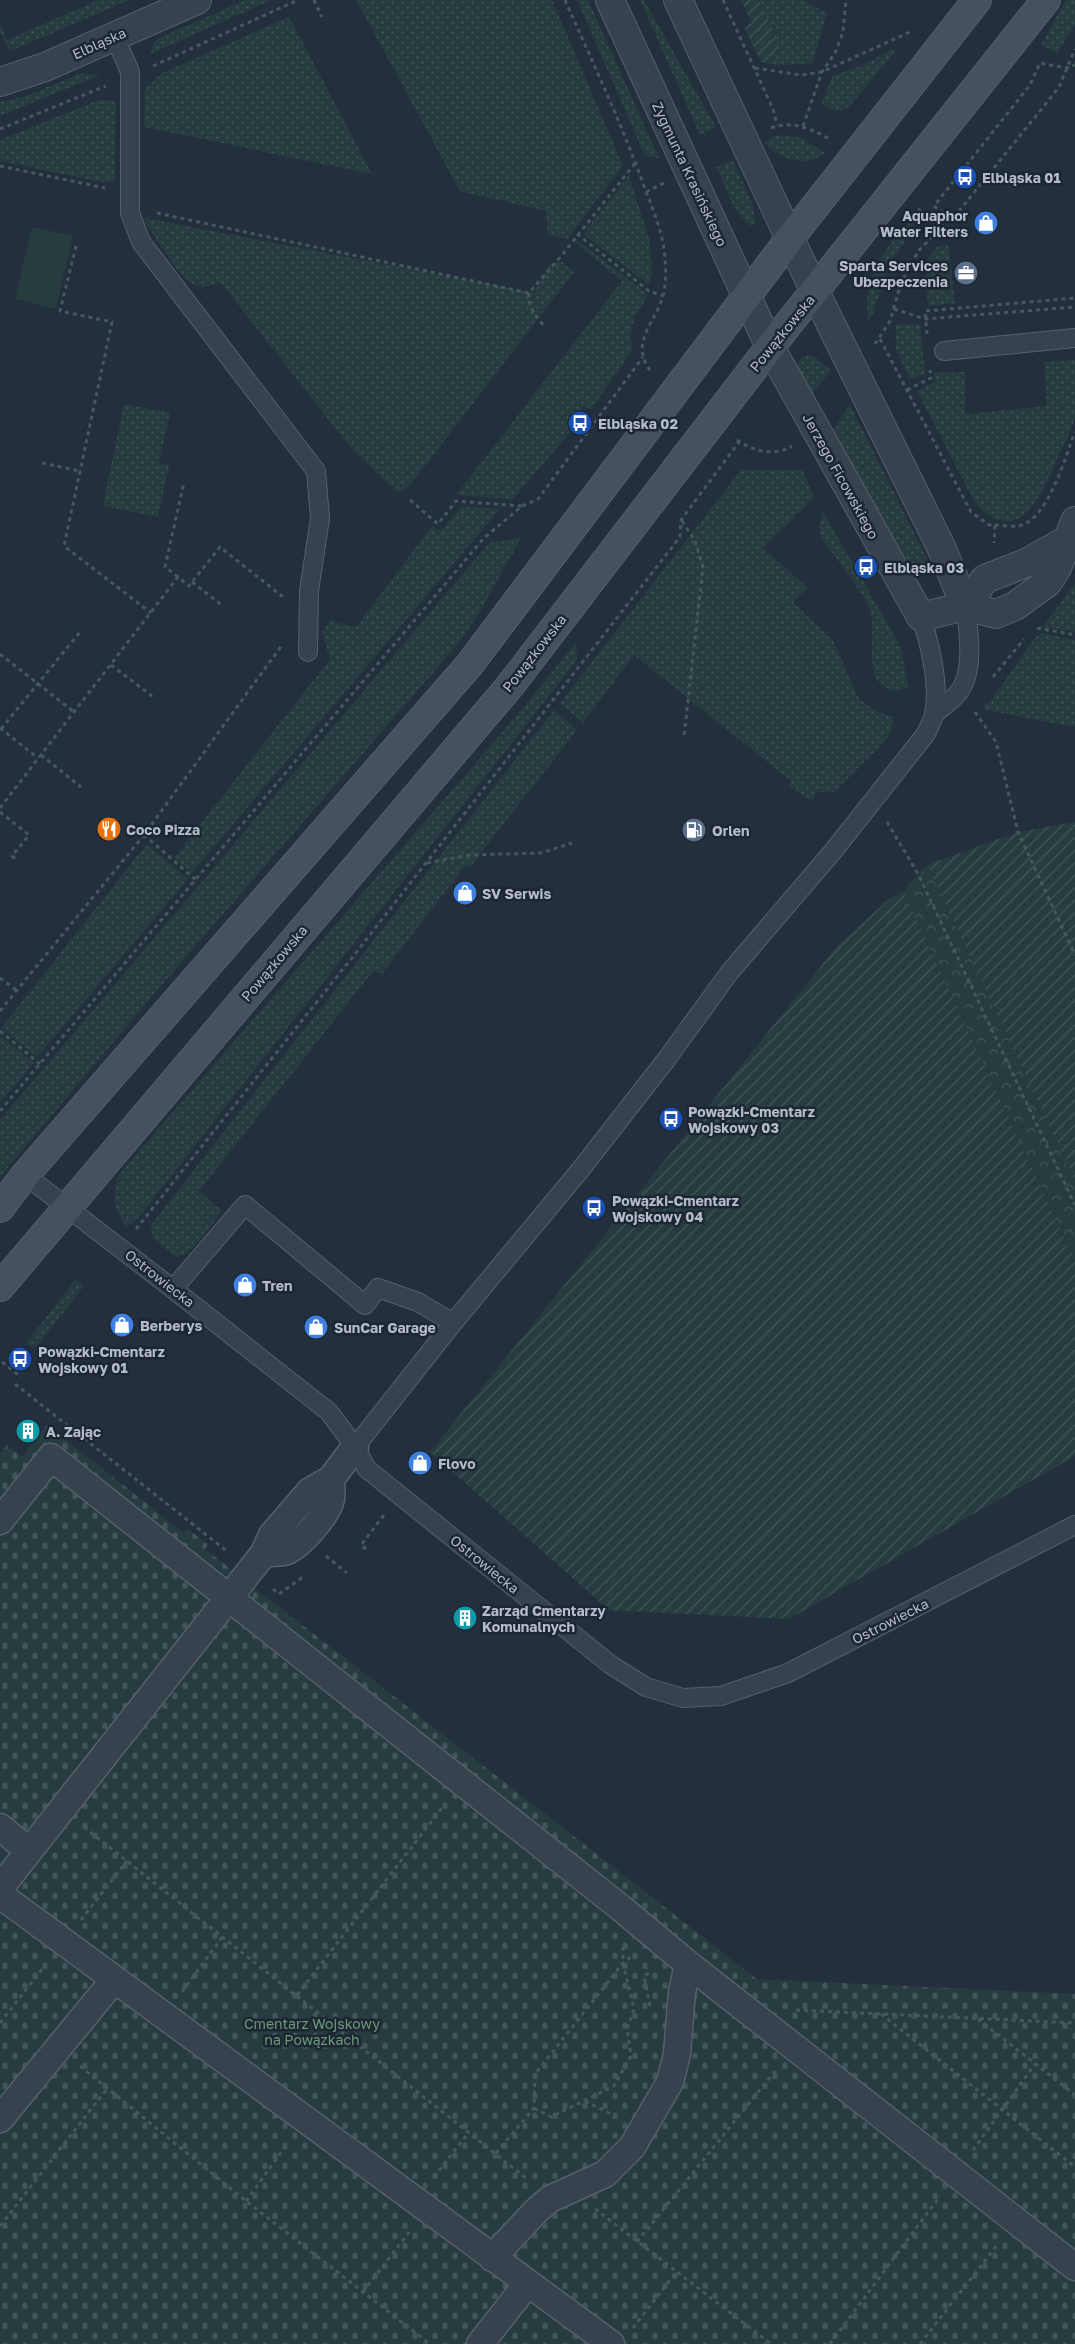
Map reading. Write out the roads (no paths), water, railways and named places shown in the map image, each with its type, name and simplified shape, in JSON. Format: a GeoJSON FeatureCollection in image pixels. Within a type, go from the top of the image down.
{"type":"FeatureCollection","features":[{"type":"Feature","properties":{"kind":"main road"},"geometry":{"type":"LineString","coordinates":[[0,1208],[25,1175],[470,664],[790,237],[977,0]]}},
{"type":"Feature","properties":{"kind":"main road","name":"Powązkowska"},"geometry":{"type":"LineString","coordinates":[[0,1287],[66,1206],[509,687],[770,347],[1046,0]]}},
{"type":"Feature","properties":{"kind":"street","name":"Elbląska"},"geometry":{"type":"LineString","coordinates":[[0,82],[45,67],[197,0]]}},
{"type":"Feature","properties":{"kind":"street","name":"Zygmunta Krasińskiego"},"geometry":{"type":"LineString","coordinates":[[610,0],[770,347]]}},
{"type":"Feature","properties":{"kind":"street"},"geometry":{"type":"LineString","coordinates":[[678,0],[815,292],[942,548],[965,606]]}},
{"type":"Feature","properties":{"kind":"street","name":"Jerzego Ficowskiego"},"geometry":{"type":"LineString","coordinates":[[770,347],[921,617]]}},
{"type":"Feature","properties":{"kind":"street"},"geometry":{"type":"LineString","coordinates":[[965,606],[985,580],[1026,563],[1071,530]]}},
{"type":"Feature","properties":{"kind":"street"},"geometry":{"type":"LineString","coordinates":[[921,617],[965,606],[996,614],[1015,606],[1048,582],[1057,568],[1071,530]]}},
{"type":"Feature","properties":{"kind":"street"},"geometry":{"type":"LineString","coordinates":[[0,1888],[257,1561],[272,1535],[310,1491],[331,1479],[356,1446]]}},
{"type":"Feature","properties":{"kind":"street"},"geometry":{"type":"LineString","coordinates":[[0,1521],[51,1457],[621,1908],[688,1964],[1075,2267]]}},
{"type":"Feature","properties":{"kind":"street"},"geometry":{"type":"LineString","coordinates":[[0,1827],[29,1851]]}},
{"type":"Feature","properties":{"kind":"street"},"geometry":{"type":"LineString","coordinates":[[0,1896],[611,2344]]}},
{"type":"Feature","properties":{"kind":"street"},"geometry":{"type":"LineString","coordinates":[[492,2258],[536,2211],[561,2195],[604,2174],[618,2163],[632,2147],[661,2101],[670,2082],[676,2054],[682,1992],[688,1964]]}},
{"type":"Feature","properties":{"kind":"street"},"geometry":{"type":"LineString","coordinates":[[0,2119],[114,1980]]}},
{"type":"Feature","properties":{"kind":"street"},"geometry":{"type":"LineString","coordinates":[[480,2344],[527,2284]]}},
{"type":"Feature","properties":{"kind":"lane"},"geometry":{"type":"LineString","coordinates":[[115,36],[130,72],[130,197],[134,227],[142,242],[316,471],[320,518],[309,591],[308,652]]}},
{"type":"Feature","properties":{"kind":"lane"},"geometry":{"type":"LineString","coordinates":[[944,351],[1075,338]]}},
{"type":"Feature","properties":{"kind":"lane"},"geometry":{"type":"LineString","coordinates":[[934,714],[959,693],[966,672],[970,650],[965,606]]}},
{"type":"Feature","properties":{"kind":"lane"},"geometry":{"type":"LineString","coordinates":[[356,1446],[453,1323],[581,1169],[666,1060],[729,973],[874,800],[925,735],[934,714],[934,662],[921,617]]}},
{"type":"Feature","properties":{"kind":"lane","name":"Ostrowiecka"},"geometry":{"type":"LineString","coordinates":[[25,1175],[173,1288],[329,1412],[356,1446],[367,1469],[611,1665],[646,1687],[683,1698],[722,1696],[788,1673],[1075,1525]]}},
{"type":"Feature","properties":{"kind":"lane"},"geometry":{"type":"LineString","coordinates":[[173,1288],[245,1205],[365,1304],[378,1288],[418,1302],[453,1323]]}},
{"type":"Feature","properties":{"kind":"place","name":"Elbląska 01"},"geometry":{"type":"Point","coordinates":[965,177]}},
{"type":"Feature","properties":{"kind":"place","name":"Aquaphor Water Filters"},"geometry":{"type":"Point","coordinates":[986,223]}},
{"type":"Feature","properties":{"kind":"place","name":"Sparta Services Ubezpeczenia"},"geometry":{"type":"Point","coordinates":[966,273]}},
{"type":"Feature","properties":{"kind":"place","name":"Elbląska 02"},"geometry":{"type":"Point","coordinates":[580,423]}},
{"type":"Feature","properties":{"kind":"place","name":"Elbląska 03"},"geometry":{"type":"Point","coordinates":[866,567]}},
{"type":"Feature","properties":{"kind":"place","name":"Coco Pizza"},"geometry":{"type":"Point","coordinates":[109,829]}},
{"type":"Feature","properties":{"kind":"place","name":"Orlen"},"geometry":{"type":"Point","coordinates":[694,830]}},
{"type":"Feature","properties":{"kind":"place","name":"SV Serwis"},"geometry":{"type":"Point","coordinates":[465,893]}},
{"type":"Feature","properties":{"kind":"place","name":"Powązki-Cmentarz Wojskowy 03"},"geometry":{"type":"Point","coordinates":[671,1119]}},
{"type":"Feature","properties":{"kind":"place","name":"Powązki-Cmentarz Wojskowy 04"},"geometry":{"type":"Point","coordinates":[594,1208]}},
{"type":"Feature","properties":{"kind":"place","name":"Tren"},"geometry":{"type":"Point","coordinates":[245,1285]}},
{"type":"Feature","properties":{"kind":"place","name":"Berberys"},"geometry":{"type":"Point","coordinates":[122,1325]}},
{"type":"Feature","properties":{"kind":"place","name":"SunCar Garage"},"geometry":{"type":"Point","coordinates":[316,1327]}},
{"type":"Feature","properties":{"kind":"place","name":"Powązki-Cmentarz Wojskowy 01"},"geometry":{"type":"Point","coordinates":[20,1359]}},
{"type":"Feature","properties":{"kind":"place","name":"A. Zając"},"geometry":{"type":"Point","coordinates":[28,1431]}},
{"type":"Feature","properties":{"kind":"place","name":"Flovo"},"geometry":{"type":"Point","coordinates":[420,1463]}},
{"type":"Feature","properties":{"kind":"place","name":"Zarząd Cmentarzy Komunalnych"},"geometry":{"type":"Point","coordinates":[465,1618]}},
{"type":"Feature","properties":{"kind":"park label","name":"Cmentarz Wojskowy na Powązkach"},"geometry":{"type":"Point","coordinates":[312,2032]}}]}
